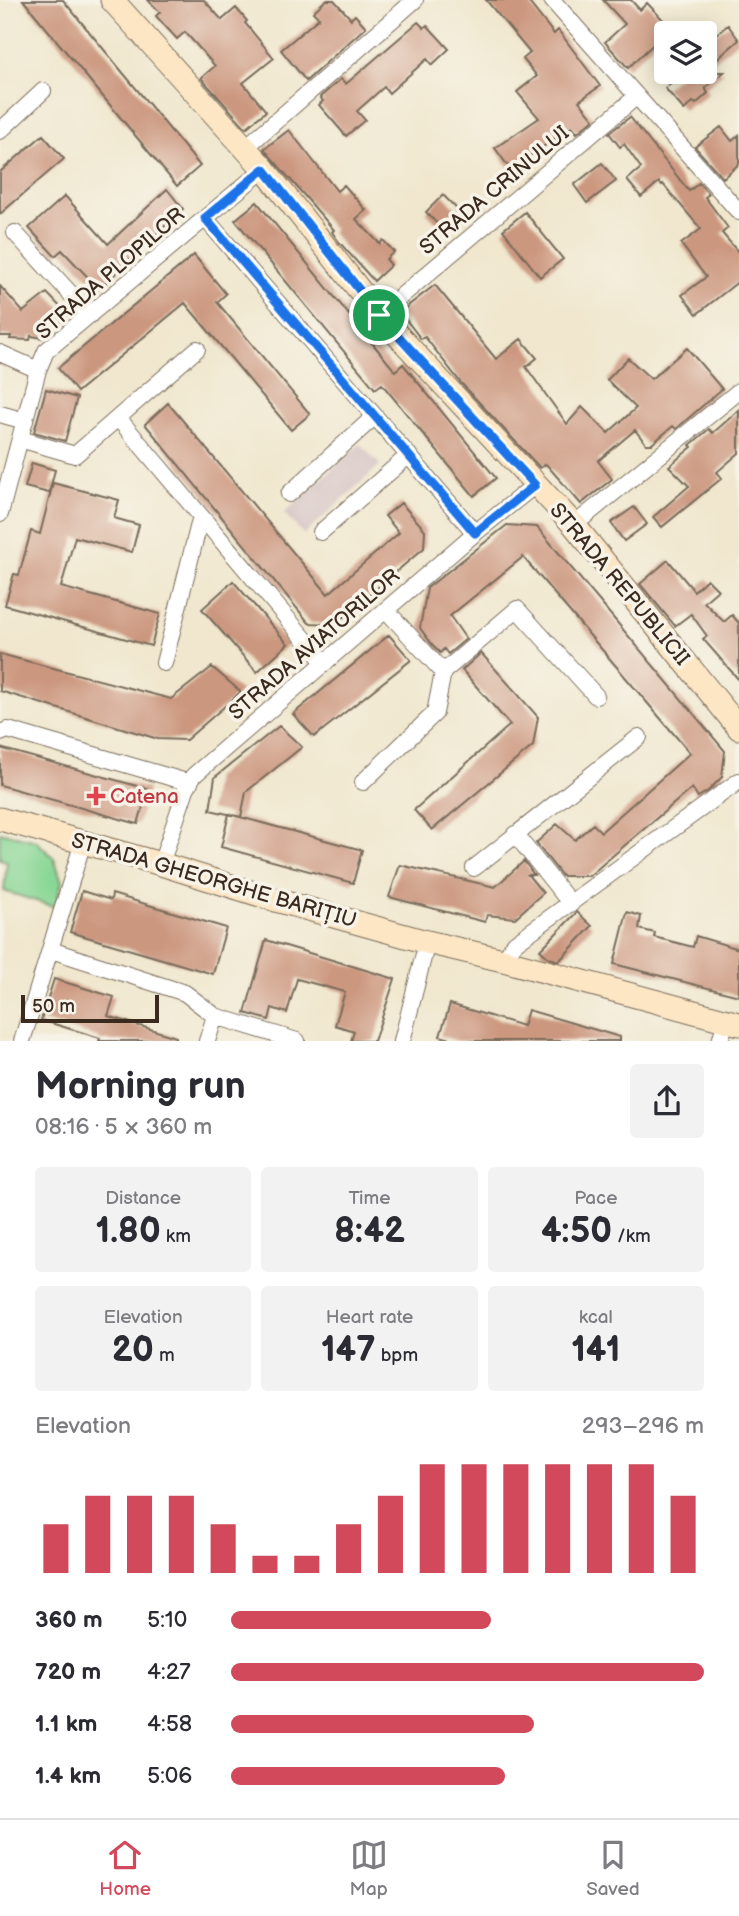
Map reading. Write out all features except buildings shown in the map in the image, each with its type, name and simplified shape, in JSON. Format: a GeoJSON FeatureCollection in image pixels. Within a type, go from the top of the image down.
{"type":"FeatureCollection","features":[{"type":"Feature","properties":{"kind":"street","name":"STRADA REPUBLICII"},"geometry":{"type":"LineString","coordinates":[[112,0],[264,169],[379,315],[574,525],[739,728]]}},
{"type":"Feature","properties":{"kind":"street"},"geometry":{"type":"LineString","coordinates":[[245,148],[415,0]]}},
{"type":"Feature","properties":{"kind":"street"},"geometry":{"type":"LineString","coordinates":[[552,0],[739,212]]}},
{"type":"Feature","properties":{"kind":"street"},"geometry":{"type":"LineString","coordinates":[[0,131],[43,92]]}},
{"type":"Feature","properties":{"kind":"street","name":"STRADA CRINULUI"},"geometry":{"type":"LineString","coordinates":[[379,315],[637,96]]}},
{"type":"Feature","properties":{"kind":"street","name":"STRADA PLOPILOR"},"geometry":{"type":"LineString","coordinates":[[0,514],[38,370],[46,351],[264,169]]}},
{"type":"Feature","properties":{"kind":"street"},"geometry":{"type":"LineString","coordinates":[[205,218],[475,533]]}},
{"type":"Feature","properties":{"kind":"street"},"geometry":{"type":"LineString","coordinates":[[15,233],[90,315]]}},
{"type":"Feature","properties":{"kind":"street"},"geometry":{"type":"LineString","coordinates":[[20,439],[75,455],[197,349]]}},
{"type":"Feature","properties":{"kind":"street"},"geometry":{"type":"LineString","coordinates":[[0,353],[38,370]]}},
{"type":"Feature","properties":{"kind":"street"},"geometry":{"type":"LineString","coordinates":[[574,525],[739,391]]}},
{"type":"Feature","properties":{"kind":"street"},"geometry":{"type":"LineString","coordinates":[[0,414],[24,421]]}},
{"type":"Feature","properties":{"kind":"street"},"geometry":{"type":"LineString","coordinates":[[289,494],[375,416]]}},
{"type":"Feature","properties":{"kind":"street"},"geometry":{"type":"LineString","coordinates":[[118,418],[325,663]]}},
{"type":"Feature","properties":{"kind":"street"},"geometry":{"type":"LineString","coordinates":[[321,532],[409,455]]}},
{"type":"Feature","properties":{"kind":"street","name":"STRADA AVIATORILOR"},"geometry":{"type":"LineString","coordinates":[[161,864],[193,776],[475,533],[535,485]]}},
{"type":"Feature","properties":{"kind":"street"},"geometry":{"type":"LineString","coordinates":[[164,663],[201,516]]}},
{"type":"Feature","properties":{"kind":"street"},"geometry":{"type":"LineString","coordinates":[[363,782],[435,713],[443,672],[517,609],[596,696]]}},
{"type":"Feature","properties":{"kind":"street"},"geometry":{"type":"LineString","coordinates":[[386,610],[443,672]]}},
{"type":"Feature","properties":{"kind":"street"},"geometry":{"type":"LineString","coordinates":[[0,733],[8,730],[190,783]]}},
{"type":"Feature","properties":{"kind":"street"},"geometry":{"type":"LineString","coordinates":[[474,868],[639,737]]}},
{"type":"Feature","properties":{"kind":"street"},"geometry":{"type":"LineString","coordinates":[[503,960],[515,943],[739,781]]}},
{"type":"Feature","properties":{"kind":"street","name":"STRADA GHEORGHE BARIȚIU"},"geometry":{"type":"LineString","coordinates":[[0,819],[427,943],[503,960],[728,1029]]}},
{"type":"Feature","properties":{"kind":"street"},"geometry":{"type":"LineString","coordinates":[[515,834],[571,904]]}},
{"type":"Feature","properties":{"kind":"street"},"geometry":{"type":"LineString","coordinates":[[22,1041],[83,842]]}},
{"type":"Feature","properties":{"kind":"street"},"geometry":{"type":"LineString","coordinates":[[402,1041],[427,943]]}},
{"type":"Feature","properties":{"kind":"street"},"geometry":{"type":"LineString","coordinates":[[51,950],[185,993],[215,1016],[297,1041]]}},
{"type":"Feature","properties":{"kind":"street"},"geometry":{"type":"LineString","coordinates":[[207,1041],[215,1016]]}},
{"type":"Feature","properties":{"kind":"shaded area"},"geometry":{"type":"Polygon","coordinates":[[[360,444],[380,465],[304,535],[284,513],[360,444]]]}},
{"type":"Feature","properties":{"kind":"green space"},"geometry":{"type":"Polygon","coordinates":[[[0,832],[36,841],[54,858],[62,882],[55,907],[4,891],[7,861],[0,859],[0,832]]]}},
{"type":"Feature","properties":{"kind":"place","name":"Catena"},"geometry":{"type":"Point","coordinates":[96,796]}},
{"type":"Feature","properties":{"kind":"route"},"geometry":{"type":"LineString","coordinates":[[264,169],[379,315],[535,485],[475,533],[205,218],[264,169]]}}]}
